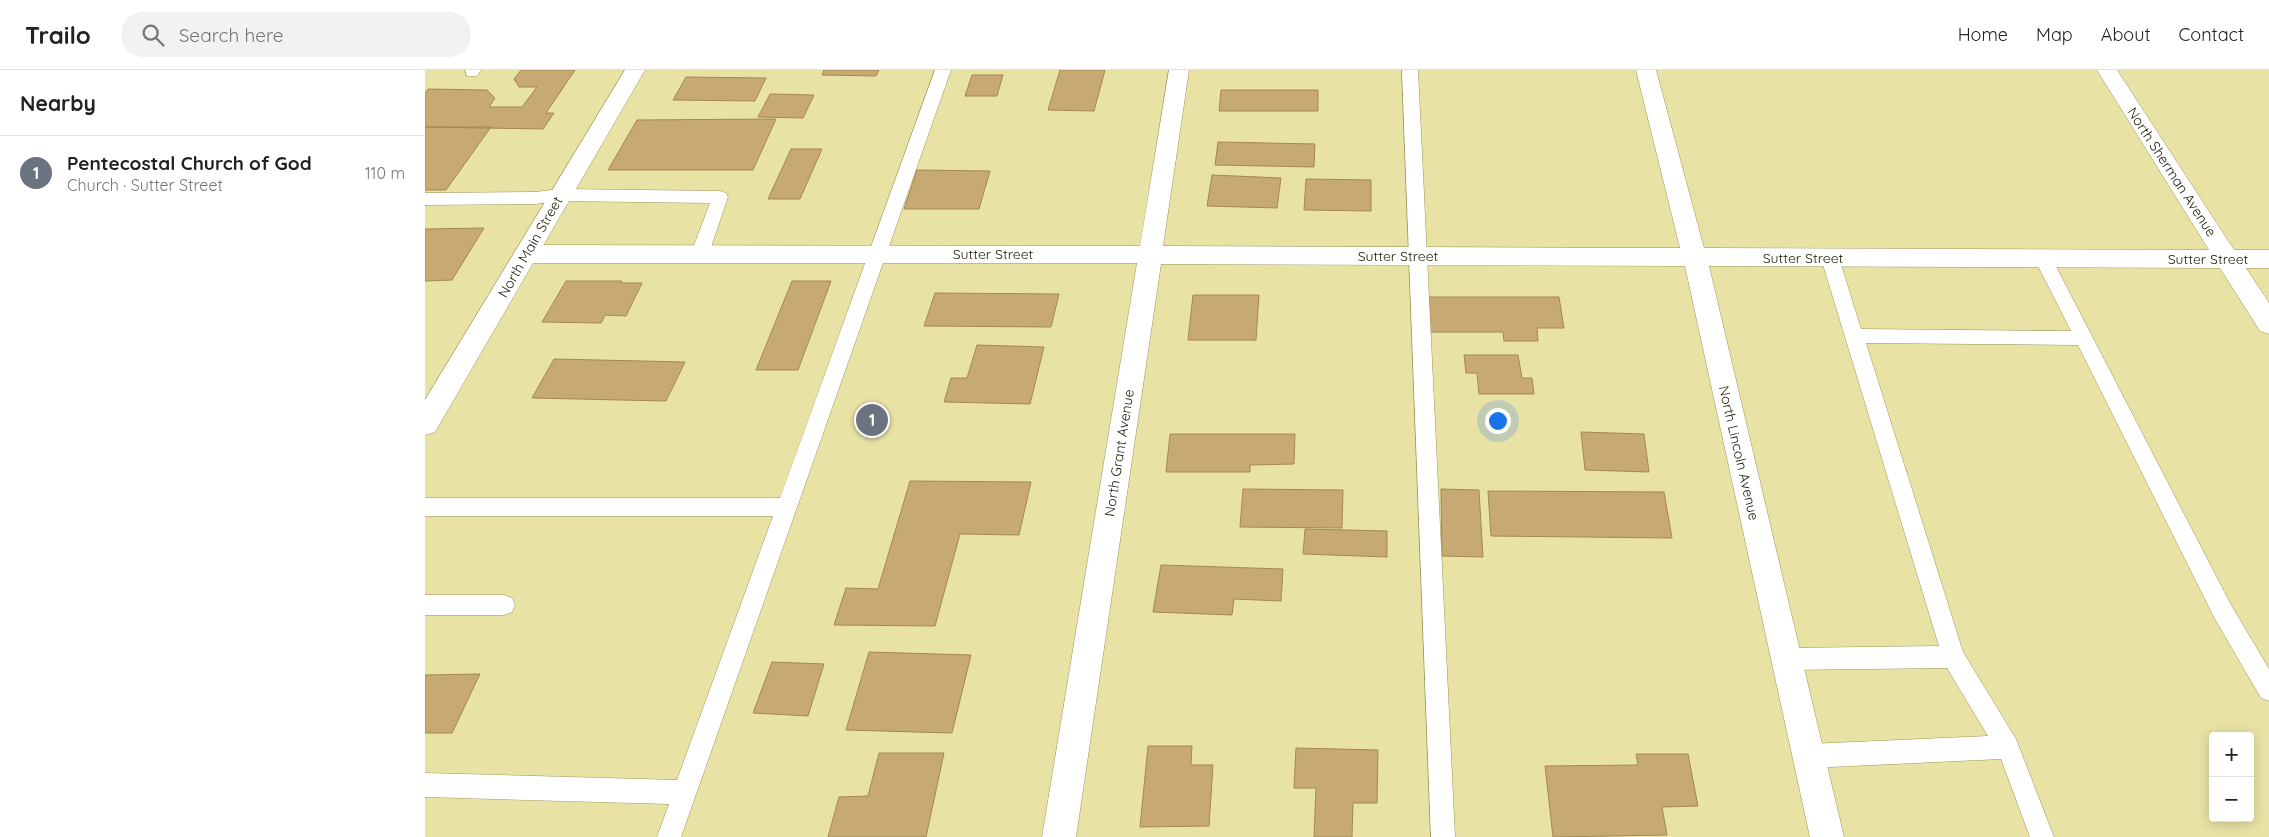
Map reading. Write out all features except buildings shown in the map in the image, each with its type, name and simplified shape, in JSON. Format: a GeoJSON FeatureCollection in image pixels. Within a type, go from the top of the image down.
{"type":"FeatureCollection","features":[{"type":"Feature","properties":{"kind":"street","name":"North Main Street"},"geometry":{"type":"LineString","coordinates":[[425,424],[635,70]]}},
{"type":"Feature","properties":{"kind":"street","name":"North Grant Avenue"},"geometry":{"type":"LineString","coordinates":[[1059,837],[1179,70]]}},
{"type":"Feature","properties":{"kind":"street","name":"North Lincoln Avenue"},"geometry":{"type":"LineString","coordinates":[[1646,70],[1695,258],[1827,837]]}},
{"type":"Feature","properties":{"kind":"street","name":"North Sherman Avenue"},"geometry":{"type":"LineString","coordinates":[[2107,70],[2269,324]]}},
{"type":"Feature","properties":{"kind":"street","name":"Sutter Street"},"geometry":{"type":"LineString","coordinates":[[526,254],[876,253],[2269,259]]}},
{"type":"Feature","properties":{"kind":"lane"},"geometry":{"type":"LineString","coordinates":[[669,837],[876,253],[943,70]]}},
{"type":"Feature","properties":{"kind":"lane"},"geometry":{"type":"LineString","coordinates":[[1410,70],[1443,837]]}},
{"type":"Feature","properties":{"kind":"lane"},"geometry":{"type":"LineString","coordinates":[[425,199],[535,198],[561,195],[720,197],[700,253]]}},
{"type":"Feature","properties":{"kind":"lane"},"geometry":{"type":"LineString","coordinates":[[1830,258],[1953,657],[2008,747],[2042,837]]}},
{"type":"Feature","properties":{"kind":"lane"},"geometry":{"type":"LineString","coordinates":[[2043,258],[2223,612],[2262,669],[2269,690]]}},
{"type":"Feature","properties":{"kind":"lane"},"geometry":{"type":"LineString","coordinates":[[1854,336],[2084,338]]}},
{"type":"Feature","properties":{"kind":"lane"},"geometry":{"type":"LineString","coordinates":[[425,507],[787,507]]}},
{"type":"Feature","properties":{"kind":"lane"},"geometry":{"type":"LineString","coordinates":[[425,605],[504,605]]}},
{"type":"Feature","properties":{"kind":"lane"},"geometry":{"type":"LineString","coordinates":[[1787,659],[1953,657]]}},
{"type":"Feature","properties":{"kind":"lane"},"geometry":{"type":"LineString","coordinates":[[1809,756],[2008,747]]}},
{"type":"Feature","properties":{"kind":"lane"},"geometry":{"type":"LineString","coordinates":[[425,785],[686,792]]}},
{"type":"Feature","properties":{"kind":"place","name":"Pentecostal Church of God"},"geometry":{"type":"Point","coordinates":[872,420]}}]}
